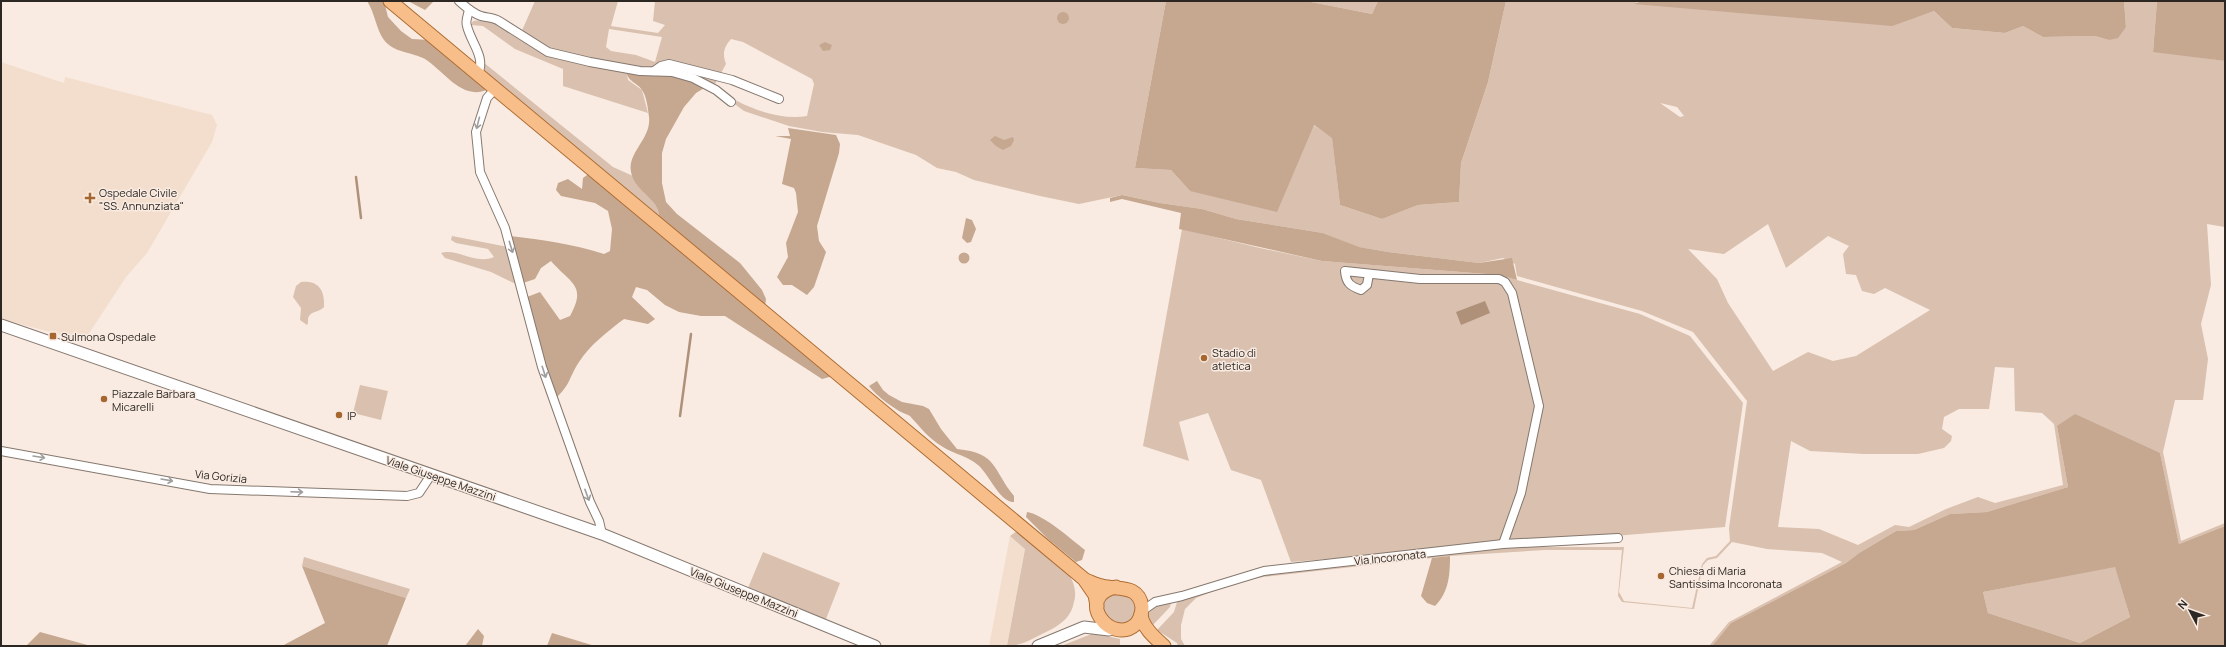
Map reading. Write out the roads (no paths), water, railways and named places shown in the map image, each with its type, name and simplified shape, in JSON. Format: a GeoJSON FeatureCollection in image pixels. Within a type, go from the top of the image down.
{"type":"FeatureCollection","features":[{"type":"Feature","properties":{"kind":"main road"},"geometry":{"type":"LineString","coordinates":[[390,1],[1084,579],[1095,595],[1100,621],[1109,630]]}},
{"type":"Feature","properties":{"kind":"main road","name":"Viale Giuseppe Mazzini"},"geometry":{"type":"LineString","coordinates":[[1,325],[602,534],[874,646]]}},
{"type":"Feature","properties":{"kind":"main road"},"geometry":{"type":"LineString","coordinates":[[1084,579],[1103,586],[1125,588],[1136,595],[1141,602],[1143,622],[1154,637],[1164,646]]}},
{"type":"Feature","properties":{"kind":"main road"},"geometry":{"type":"LineString","coordinates":[[1079,628],[1091,618],[1103,594],[1116,587]]}},
{"type":"Feature","properties":{"kind":"main road"},"geometry":{"type":"LineString","coordinates":[[1128,630],[1136,625],[1142,613]]}},
{"type":"Feature","properties":{"kind":"main road"},"geometry":{"type":"LineString","coordinates":[[1038,646],[1079,628],[1089,626],[1118,632],[1136,630],[1154,637]]}},
{"type":"Feature","properties":{"kind":"street"},"geometry":{"type":"LineString","coordinates":[[460,1],[469,10],[481,16],[492,17],[548,52],[590,62],[640,71],[672,72],[693,78],[716,90],[730,102]]}},
{"type":"Feature","properties":{"kind":"street"},"geometry":{"type":"LineString","coordinates":[[469,10],[466,25],[477,47],[482,66],[478,74]]}},
{"type":"Feature","properties":{"kind":"street"},"geometry":{"type":"LineString","coordinates":[[654,71],[661,66],[669,64],[732,80],[779,99]]}},
{"type":"Feature","properties":{"kind":"street"},"geometry":{"type":"LineString","coordinates":[[495,89],[487,98],[476,132],[480,172],[505,228],[542,367],[590,502],[599,521],[602,534]]}},
{"type":"Feature","properties":{"kind":"street"},"geometry":{"type":"LineString","coordinates":[[1370,274],[1420,279],[1499,279],[1505,282],[1512,293],[1539,406],[1521,493],[1503,544]]}},
{"type":"Feature","properties":{"kind":"street","name":"Via Gorizia"},"geometry":{"type":"LineString","coordinates":[[1,451],[210,489],[401,497],[418,493],[431,475]]}},
{"type":"Feature","properties":{"kind":"street","name":"Via Incoronata"},"geometry":{"type":"LineString","coordinates":[[1142,613],[1151,603],[1182,596],[1264,571],[1503,544],[1618,538]]}},
{"type":"Feature","properties":{"kind":"street","name":"Via Incoronata"},"geometry":{"type":"LineString","coordinates":[[1136,595],[1166,599]]}},
{"type":"Feature","properties":{"kind":"waterway"},"geometry":{"type":"LineString","coordinates":[[356,177],[361,218]]}},
{"type":"Feature","properties":{"kind":"waterway"},"geometry":{"type":"LineString","coordinates":[[680,416],[691,334]]}},
{"type":"Feature","properties":{"kind":"place","name":"Ospedale Civile \"SS. Annunziata\""},"geometry":{"type":"Point","coordinates":[90,198]}},
{"type":"Feature","properties":{"kind":"place","name":"Sulmona Ospedale"},"geometry":{"type":"Point","coordinates":[53,336]}},
{"type":"Feature","properties":{"kind":"place","name":"Stadio di atletica"},"geometry":{"type":"Point","coordinates":[1204,358]}},
{"type":"Feature","properties":{"kind":"place","name":"Piazzale Barbara Micarelli"},"geometry":{"type":"Point","coordinates":[104,399]}},
{"type":"Feature","properties":{"kind":"place","name":"IP"},"geometry":{"type":"Point","coordinates":[339,415]}},
{"type":"Feature","properties":{"kind":"place","name":"Chiesa di Maria Santissima Incoronata"},"geometry":{"type":"Point","coordinates":[1661,576]}}]}
